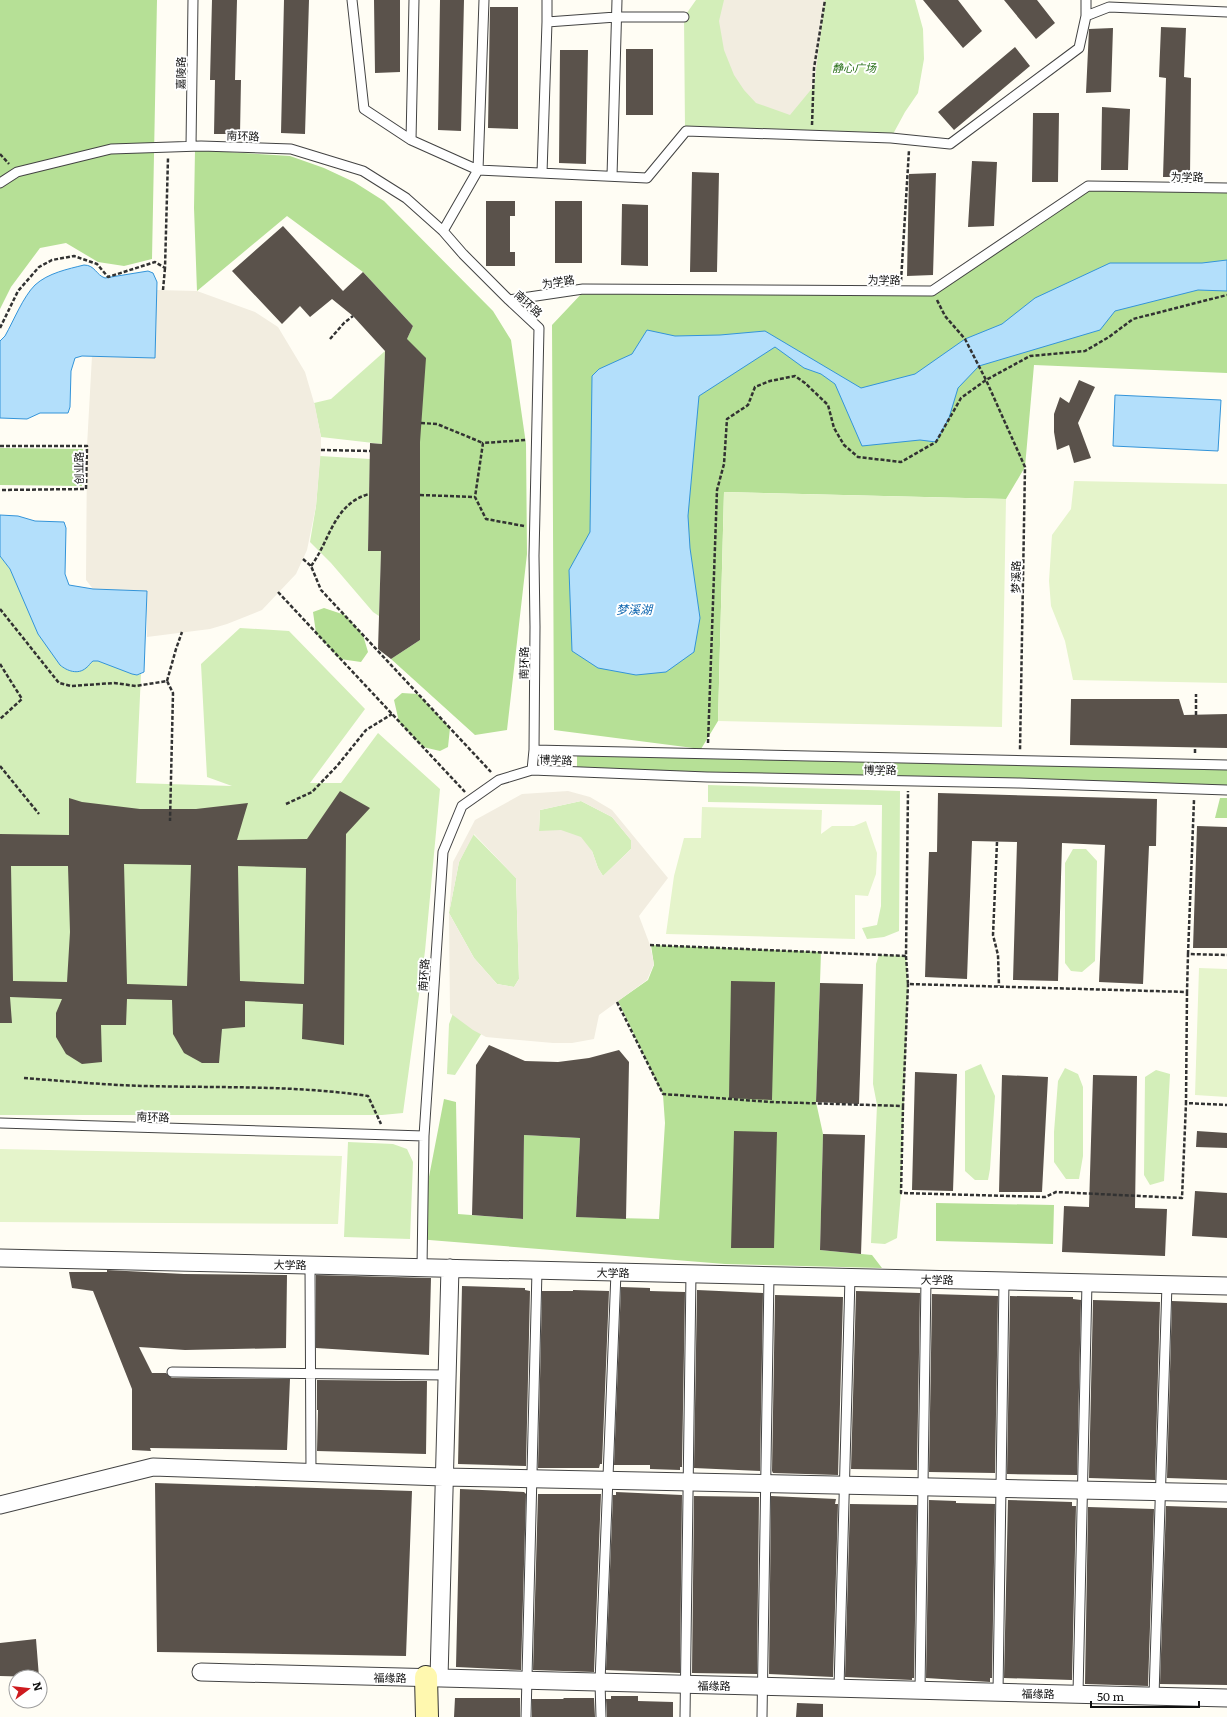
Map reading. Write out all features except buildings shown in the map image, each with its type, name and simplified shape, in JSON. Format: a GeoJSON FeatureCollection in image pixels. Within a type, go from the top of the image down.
{"type":"FeatureCollection","features":[{"type":"Feature","properties":{"kind":"street","name":"大学路"},"geometry":{"type":"LineString","coordinates":[[0,1258],[1227,1286]]}},
{"type":"Feature","properties":{"kind":"street"},"geometry":{"type":"LineString","coordinates":[[427,1717],[433,1678],[443,1477],[450,1268]]}},
{"type":"Feature","properties":{"kind":"street"},"geometry":{"type":"LineString","coordinates":[[0,1505],[153,1467],[443,1477],[1227,1493]]}},
{"type":"Feature","properties":{"kind":"street","name":"福缘路"},"geometry":{"type":"LineString","coordinates":[[201,1672],[1227,1698]]}},
{"type":"Feature","properties":{"kind":"lane","name":"嘉陵路"},"geometry":{"type":"LineString","coordinates":[[191,146],[193,0]]}},
{"type":"Feature","properties":{"kind":"lane"},"geometry":{"type":"LineString","coordinates":[[352,0],[364,109],[411,140],[478,170],[647,178],[686,131],[811,135],[910,140],[950,144],[1079,48],[1086,16],[1086,0]]}},
{"type":"Feature","properties":{"kind":"lane"},"geometry":{"type":"LineString","coordinates":[[411,140],[414,0]]}},
{"type":"Feature","properties":{"kind":"lane"},"geometry":{"type":"LineString","coordinates":[[443,231],[478,170],[484,0]]}},
{"type":"Feature","properties":{"kind":"lane"},"geometry":{"type":"LineString","coordinates":[[542,173],[547,0]]}},
{"type":"Feature","properties":{"kind":"lane"},"geometry":{"type":"LineString","coordinates":[[612,176],[617,0]]}},
{"type":"Feature","properties":{"kind":"lane"},"geometry":{"type":"LineString","coordinates":[[1086,16],[1109,8],[1227,12]]}},
{"type":"Feature","properties":{"kind":"lane"},"geometry":{"type":"LineString","coordinates":[[547,22],[616,17],[684,17]]}},
{"type":"Feature","properties":{"kind":"lane","name":"南环路"},"geometry":{"type":"LineString","coordinates":[[0,183],[17,172],[111,149],[191,146],[291,149],[363,171],[406,198],[443,231],[463,254],[539,328],[534,528],[534,750],[532,770],[499,780],[462,806],[443,852],[424,1136],[0,1124]]}},
{"type":"Feature","properties":{"kind":"lane","name":"为学路"},"geometry":{"type":"LineString","coordinates":[[509,300],[583,289],[932,292],[1088,186],[1227,188]]}},
{"type":"Feature","properties":{"kind":"lane","name":"博学路"},"geometry":{"type":"LineString","coordinates":[[534,750],[1227,765]]}},
{"type":"Feature","properties":{"kind":"lane","name":"博学路"},"geometry":{"type":"LineString","coordinates":[[532,770],[707,777],[1019,783],[1227,790]]}},
{"type":"Feature","properties":{"kind":"lane"},"geometry":{"type":"LineString","coordinates":[[422,1267],[424,1136]]}},
{"type":"Feature","properties":{"kind":"lane"},"geometry":{"type":"LineString","coordinates":[[310,1265],[311,1472]]}},
{"type":"Feature","properties":{"kind":"lane"},"geometry":{"type":"LineString","coordinates":[[526,1717],[537,1270]]}},
{"type":"Feature","properties":{"kind":"lane"},"geometry":{"type":"LineString","coordinates":[[600,1717],[600,1682],[616,1272]]}},
{"type":"Feature","properties":{"kind":"lane"},"geometry":{"type":"LineString","coordinates":[[685,1717],[691,1273]]}},
{"type":"Feature","properties":{"kind":"lane"},"geometry":{"type":"LineString","coordinates":[[762,1717],[769,1275]]}},
{"type":"Feature","properties":{"kind":"lane"},"geometry":{"type":"LineString","coordinates":[[839,1688],[850,1277]]}},
{"type":"Feature","properties":{"kind":"lane"},"geometry":{"type":"LineString","coordinates":[[920,1690],[926,1279]]}},
{"type":"Feature","properties":{"kind":"lane"},"geometry":{"type":"LineString","coordinates":[[998,1692],[1004,1281]]}},
{"type":"Feature","properties":{"kind":"lane"},"geometry":{"type":"LineString","coordinates":[[1078,1694],[1087,1282]]}},
{"type":"Feature","properties":{"kind":"lane"},"geometry":{"type":"LineString","coordinates":[[1154,1696],[1167,1284]]}},
{"type":"Feature","properties":{"kind":"lane"},"geometry":{"type":"LineString","coordinates":[[172,1372],[447,1374]]}},
{"type":"Feature","properties":{"kind":"path"},"geometry":{"type":"LineString","coordinates":[[811,135],[814,68],[825,0]]}},
{"type":"Feature","properties":{"kind":"path"},"geometry":{"type":"LineString","coordinates":[[900,291],[910,140]]}},
{"type":"Feature","properties":{"kind":"path"},"geometry":{"type":"LineString","coordinates":[[163,290],[165,268],[168,147]]}},
{"type":"Feature","properties":{"kind":"path"},"geometry":{"type":"LineString","coordinates":[[0,328],[18,291],[39,267],[52,260],[74,256],[97,264],[108,277],[155,262],[165,268]]}},
{"type":"Feature","properties":{"kind":"path","name":"梦溪路"},"geometry":{"type":"LineString","coordinates":[[932,292],[945,316],[965,339],[986,380],[1025,467],[1020,760]]}},
{"type":"Feature","properties":{"kind":"path"},"geometry":{"type":"LineString","coordinates":[[708,754],[716,490],[724,464],[727,419],[748,405],[755,387],[770,381],[795,376],[805,383],[828,405],[834,428],[844,445],[858,457],[901,462],[936,442],[961,398],[986,380],[1030,356],[1085,351],[1109,337],[1133,319],[1227,295]]}},
{"type":"Feature","properties":{"kind":"path"},"geometry":{"type":"LineString","coordinates":[[330,339],[344,323],[353,316]]}},
{"type":"Feature","properties":{"kind":"path"},"geometry":{"type":"LineString","coordinates":[[421,423],[437,424],[483,443],[536,439]]}},
{"type":"Feature","properties":{"kind":"path"},"geometry":{"type":"LineString","coordinates":[[483,443],[475,497],[486,520],[534,528]]}},
{"type":"Feature","properties":{"kind":"path","name":"创业路"},"geometry":{"type":"LineString","coordinates":[[0,446],[87,446],[86,490],[0,490]]}},
{"type":"Feature","properties":{"kind":"path"},"geometry":{"type":"LineString","coordinates":[[321,450],[370,451]]}},
{"type":"Feature","properties":{"kind":"path"},"geometry":{"type":"LineString","coordinates":[[311,566],[340,514],[356,500],[369,494]]}},
{"type":"Feature","properties":{"kind":"path"},"geometry":{"type":"LineString","coordinates":[[420,495],[475,497]]}},
{"type":"Feature","properties":{"kind":"path"},"geometry":{"type":"LineString","coordinates":[[303,559],[311,566],[321,590],[499,780]]}},
{"type":"Feature","properties":{"kind":"path"},"geometry":{"type":"LineString","coordinates":[[278,592],[471,799]]}},
{"type":"Feature","properties":{"kind":"path"},"geometry":{"type":"LineString","coordinates":[[0,609],[58,683],[71,686],[114,683],[136,686],[167,681]]}},
{"type":"Feature","properties":{"kind":"path"},"geometry":{"type":"LineString","coordinates":[[170,821],[173,693],[167,681],[182,632]]}},
{"type":"Feature","properties":{"kind":"path"},"geometry":{"type":"LineString","coordinates":[[0,664],[22,699],[0,719]]}},
{"type":"Feature","properties":{"kind":"path"},"geometry":{"type":"LineString","coordinates":[[1196,694],[1196,714]]}},
{"type":"Feature","properties":{"kind":"path"},"geometry":{"type":"LineString","coordinates":[[286,804],[312,792],[337,766],[366,730],[392,714]]}},
{"type":"Feature","properties":{"kind":"path"},"geometry":{"type":"LineString","coordinates":[[0,766],[39,814]]}},
{"type":"Feature","properties":{"kind":"path"},"geometry":{"type":"LineString","coordinates":[[908,782],[906,956],[908,984],[901,1193],[1045,1197],[1056,1192],[1182,1198],[1186,1103],[1187,992],[1194,790]]}},
{"type":"Feature","properties":{"kind":"path"},"geometry":{"type":"LineString","coordinates":[[997,842],[993,935],[998,956],[999,986]]}},
{"type":"Feature","properties":{"kind":"path"},"geometry":{"type":"LineString","coordinates":[[650,944],[906,956]]}},
{"type":"Feature","properties":{"kind":"path"},"geometry":{"type":"LineString","coordinates":[[1188,954],[1227,955]]}},
{"type":"Feature","properties":{"kind":"path"},"geometry":{"type":"LineString","coordinates":[[908,984],[1187,992]]}},
{"type":"Feature","properties":{"kind":"path"},"geometry":{"type":"LineString","coordinates":[[617,1002],[663,1094],[771,1102],[903,1106]]}},
{"type":"Feature","properties":{"kind":"path"},"geometry":{"type":"LineString","coordinates":[[24,1078],[144,1086],[260,1087],[336,1091],[368,1096],[386,1135]]}},
{"type":"Feature","properties":{"kind":"path"},"geometry":{"type":"LineString","coordinates":[[1186,1103],[1227,1105]]}},
{"type":"Feature","properties":{"kind":"green space"},"geometry":{"type":"Polygon","coordinates":[[[0,0],[157,0],[152,259],[124,266],[98,262],[66,243],[40,248],[11,287],[0,309],[0,0]]]}},
{"type":"Feature","properties":{"kind":"green space","name":"静心广场"},"geometry":{"type":"Polygon","coordinates":[[[696,0],[915,0],[923,29],[924,59],[918,93],[905,112],[892,136],[685,129],[684,17],[696,0]]]}},
{"type":"Feature","properties":{"kind":"green space"},"geometry":{"type":"Polygon","coordinates":[[[195,150],[290,156],[324,168],[354,182],[384,201],[493,311],[511,340],[526,444],[527,554],[507,730],[475,735],[391,659],[420,640],[420,442],[407,339],[413,326],[363,272],[287,216],[197,291],[194,208],[195,150]]]}},
{"type":"Feature","properties":{"kind":"green space"},"geometry":{"type":"Polygon","coordinates":[[[1089,188],[1227,190],[1227,373],[1034,365],[1025,467],[1006,499],[724,492],[718,721],[701,749],[554,730],[552,325],[585,290],[934,293],[1089,188]]]}},
{"type":"Feature","properties":{"kind":"green space"},"geometry":{"type":"Polygon","coordinates":[[[385,351],[382,444],[321,437],[314,403],[331,399],[385,351]]]}},
{"type":"Feature","properties":{"kind":"green space"},"geometry":{"type":"Polygon","coordinates":[[[0,448],[83,449],[82,486],[0,485],[0,448]]]}},
{"type":"Feature","properties":{"kind":"green space"},"geometry":{"type":"Polygon","coordinates":[[[320,456],[370,459],[368,551],[381,551],[379,616],[373,612],[331,563],[310,542],[316,506],[320,456]]]}},
{"type":"Feature","properties":{"kind":"green space"},"geometry":{"type":"Polygon","coordinates":[[[1074,481],[1227,484],[1227,683],[1073,680],[1065,641],[1051,606],[1049,581],[1052,535],[1071,509],[1074,481]]]}},
{"type":"Feature","properties":{"kind":"green space"},"geometry":{"type":"Polygon","coordinates":[[[724,492],[1006,499],[1002,727],[718,721],[724,492]]]}},
{"type":"Feature","properties":{"kind":"green space"},"geometry":{"type":"Polygon","coordinates":[[[0,556],[10,569],[15,579],[86,668],[93,661],[98,661],[137,675],[141,674],[136,783],[232,786],[207,777],[201,664],[240,628],[289,631],[365,709],[310,783],[341,783],[378,733],[440,789],[425,951],[403,1113],[382,1115],[0,1115],[0,556]]]}},
{"type":"Feature","properties":{"kind":"green space"},"geometry":{"type":"Polygon","coordinates":[[[324,608],[345,615],[363,635],[368,652],[361,662],[340,659],[316,633],[313,612],[324,608]]]}},
{"type":"Feature","properties":{"kind":"green space"},"geometry":{"type":"Polygon","coordinates":[[[402,693],[418,694],[450,728],[448,747],[440,751],[423,747],[399,722],[394,700],[402,693]]]}},
{"type":"Feature","properties":{"kind":"green space"},"geometry":{"type":"Polygon","coordinates":[[[577,753],[1227,765],[1227,786],[577,771],[577,753]]]}},
{"type":"Feature","properties":{"kind":"green space"},"geometry":{"type":"Polygon","coordinates":[[[708,785],[900,791],[899,931],[884,937],[867,939],[862,928],[877,925],[881,906],[882,805],[708,802],[708,785]]]}},
{"type":"Feature","properties":{"kind":"green space"},"geometry":{"type":"Polygon","coordinates":[[[1220,798],[1227,798],[1227,818],[1215,818],[1220,798]]]}},
{"type":"Feature","properties":{"kind":"green space"},"geometry":{"type":"Polygon","coordinates":[[[581,801],[612,817],[631,840],[631,849],[603,876],[598,868],[592,851],[539,831],[540,810],[581,801]]]}},
{"type":"Feature","properties":{"kind":"green space"},"geometry":{"type":"Polygon","coordinates":[[[702,807],[822,810],[821,834],[832,826],[854,826],[866,821],[877,853],[876,874],[868,896],[855,895],[855,939],[666,934],[674,876],[684,838],[701,838],[702,807]]]}},
{"type":"Feature","properties":{"kind":"green space"},"geometry":{"type":"Polygon","coordinates":[[[473,834],[516,878],[519,979],[514,987],[497,984],[474,958],[449,913],[459,862],[473,834]]]}},
{"type":"Feature","properties":{"kind":"green space"},"geometry":{"type":"Polygon","coordinates":[[[1073,849],[1086,849],[1097,861],[1095,961],[1082,972],[1071,971],[1065,963],[1065,863],[1073,849]]]}},
{"type":"Feature","properties":{"kind":"green space"},"geometry":{"type":"Polygon","coordinates":[[[651,945],[821,952],[816,1102],[823,1134],[820,1250],[872,1255],[882,1268],[725,1264],[417,1239],[444,1099],[456,1102],[458,1214],[523,1219],[524,1135],[580,1138],[576,1217],[659,1219],[665,1123],[663,1095],[618,1001],[648,980],[654,965],[651,945]]]}},
{"type":"Feature","properties":{"kind":"green space"},"geometry":{"type":"Polygon","coordinates":[[[879,955],[906,956],[908,984],[901,1193],[897,1238],[885,1244],[871,1243],[877,1105],[873,1084],[876,964],[879,955]]]}},
{"type":"Feature","properties":{"kind":"green space"},"geometry":{"type":"Polygon","coordinates":[[[1199,968],[1227,969],[1227,1097],[1195,1095],[1199,968]]]}},
{"type":"Feature","properties":{"kind":"green space"},"geometry":{"type":"Polygon","coordinates":[[[455,1008],[487,1025],[455,1075],[447,1074],[449,1024],[455,1008]]]}},
{"type":"Feature","properties":{"kind":"green space"},"geometry":{"type":"Polygon","coordinates":[[[981,1064],[995,1096],[988,1180],[975,1180],[965,1171],[965,1071],[981,1064]]]}},
{"type":"Feature","properties":{"kind":"green space"},"geometry":{"type":"Polygon","coordinates":[[[1065,1068],[1078,1074],[1083,1087],[1083,1156],[1079,1179],[1066,1179],[1054,1162],[1054,1132],[1058,1081],[1065,1068]]]}},
{"type":"Feature","properties":{"kind":"green space"},"geometry":{"type":"Polygon","coordinates":[[[1156,1070],[1170,1074],[1164,1181],[1150,1185],[1144,1175],[1145,1077],[1156,1070]]]}},
{"type":"Feature","properties":{"kind":"green space"},"geometry":{"type":"Polygon","coordinates":[[[348,1142],[393,1144],[407,1149],[413,1162],[410,1239],[344,1237],[348,1142]]]}},
{"type":"Feature","properties":{"kind":"green space"},"geometry":{"type":"Polygon","coordinates":[[[0,1149],[342,1156],[338,1224],[0,1222],[0,1149]]]}},
{"type":"Feature","properties":{"kind":"green space"},"geometry":{"type":"Polygon","coordinates":[[[936,1203],[1054,1205],[1053,1244],[936,1241],[936,1203]]]}},
{"type":"Feature","properties":{"kind":"shaded area"},"geometry":{"type":"Polygon","coordinates":[[[724,0],[825,0],[814,86],[790,115],[756,103],[744,90],[734,75],[724,50],[719,21],[724,0]]]}},
{"type":"Feature","properties":{"kind":"shaded area"},"geometry":{"type":"Polygon","coordinates":[[[156,290],[197,291],[255,312],[278,327],[305,372],[315,406],[321,437],[321,450],[316,506],[307,550],[296,574],[262,610],[210,629],[147,637],[147,591],[93,589],[86,580],[87,446],[92,356],[155,358],[156,290]]]}},
{"type":"Feature","properties":{"kind":"shaded area"},"geometry":{"type":"Polygon","coordinates":[[[568,791],[590,797],[612,810],[668,878],[639,916],[650,945],[654,964],[647,980],[599,1015],[594,1039],[572,1043],[553,1043],[486,1037],[473,1030],[450,1013],[449,913],[474,958],[497,984],[514,987],[519,979],[516,878],[474,834],[459,862],[449,912],[453,862],[475,820],[522,794],[568,791]],[[581,801],[540,810],[539,831],[561,830],[581,837],[592,851],[598,868],[603,876],[631,849],[631,840],[612,817],[581,801]]]}},
{"type":"Feature","properties":{"kind":"water","name":"梦溪湖"},"geometry":{"type":"Polygon","coordinates":[[[1227,260],[1227,291],[1198,290],[1115,311],[1100,330],[979,366],[958,388],[949,418],[936,442],[920,440],[862,446],[835,384],[821,374],[804,368],[775,347],[699,396],[688,516],[690,548],[700,618],[694,652],[666,672],[636,675],[598,668],[572,651],[569,570],[590,532],[592,376],[599,369],[632,354],[647,330],[675,336],[720,335],[765,331],[861,388],[915,374],[965,339],[1002,324],[1035,298],[1110,263],[1202,263],[1227,260]]]}},
{"type":"Feature","properties":{"kind":"water"},"geometry":{"type":"Polygon","coordinates":[[[88,265],[93,268],[99,275],[105,278],[148,271],[153,273],[157,282],[155,358],[82,356],[75,358],[71,371],[70,407],[68,413],[40,413],[27,419],[0,418],[0,341],[5,336],[23,302],[35,285],[52,274],[88,265]]]}},
{"type":"Feature","properties":{"kind":"water"},"geometry":{"type":"Polygon","coordinates":[[[1115,395],[1221,400],[1218,451],[1113,446],[1115,395]]]}},
{"type":"Feature","properties":{"kind":"water"},"geometry":{"type":"Polygon","coordinates":[[[0,515],[18,516],[35,521],[64,522],[66,528],[65,574],[69,585],[93,589],[147,591],[144,672],[137,675],[132,674],[98,661],[93,661],[83,670],[76,672],[66,669],[60,665],[38,634],[10,569],[0,556],[0,515]]]}}]}
